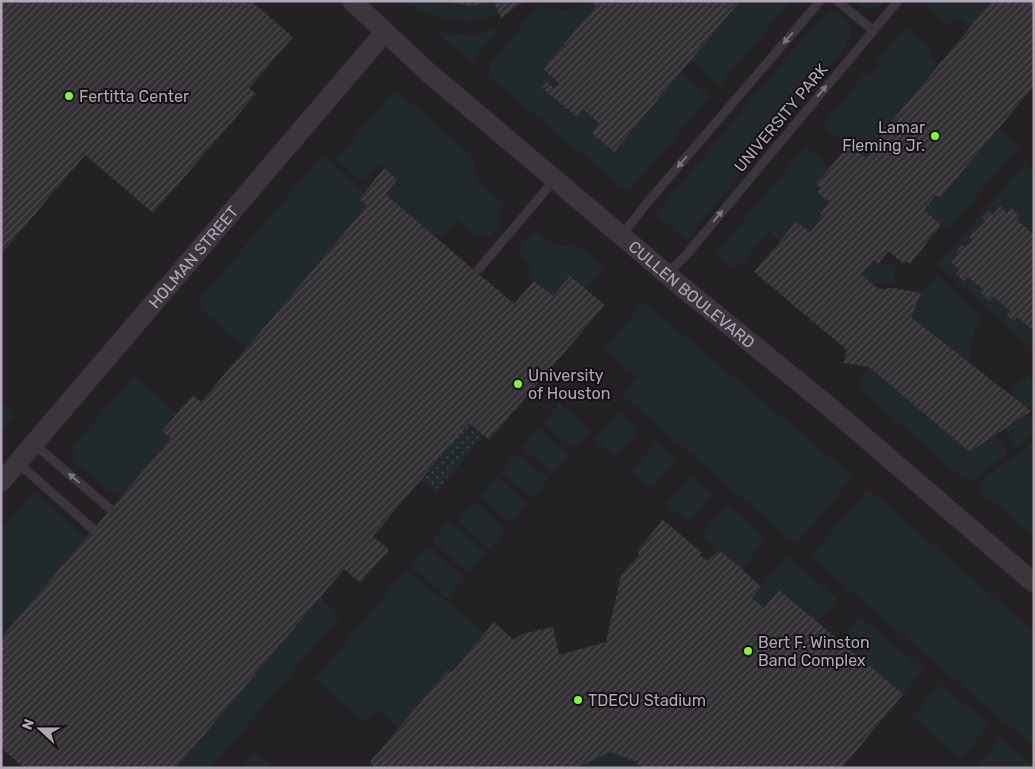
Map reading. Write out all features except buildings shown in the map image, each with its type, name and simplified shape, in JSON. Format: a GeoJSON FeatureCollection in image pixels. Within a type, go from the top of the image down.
{"type":"FeatureCollection","features":[{"type":"Feature","properties":{"kind":"street","name":"CULLEN BOULEVARD"},"geometry":{"type":"LineString","coordinates":[[352,1],[385,32],[556,179],[826,404],[1034,583]]}},
{"type":"Feature","properties":{"kind":"street","name":"HOLMAN STREET"},"geometry":{"type":"LineString","coordinates":[[1,482],[385,32]]}},
{"type":"Feature","properties":{"kind":"lane"},"geometry":{"type":"LineString","coordinates":[[622,235],[820,1]]}},
{"type":"Feature","properties":{"kind":"lane"},"geometry":{"type":"LineString","coordinates":[[837,1],[873,30]]}},
{"type":"Feature","properties":{"kind":"lane","name":"UNIVERSITY PARK"},"geometry":{"type":"LineString","coordinates":[[668,274],[687,254],[898,1]]}},
{"type":"Feature","properties":{"kind":"lane"},"geometry":{"type":"LineString","coordinates":[[479,269],[556,179]]}},
{"type":"Feature","properties":{"kind":"lane"},"geometry":{"type":"LineString","coordinates":[[34,444],[110,509]]}},
{"type":"Feature","properties":{"kind":"lane"},"geometry":{"type":"LineString","coordinates":[[18,463],[93,529]]}},
{"type":"Feature","properties":{"kind":"shaded area","name":"University of Houston"},"geometry":{"type":"Polygon","coordinates":[[[1,1],[1034,1],[1034,768],[1,768],[1,1]]]}},
{"type":"Feature","properties":{"kind":"shaded area"},"geometry":{"type":"Polygon","coordinates":[[[402,1],[442,1],[470,6],[493,1],[499,14],[474,19],[449,19],[425,13],[402,1]]]}},
{"type":"Feature","properties":{"kind":"shaded area"},"geometry":{"type":"Polygon","coordinates":[[[590,1],[596,6],[543,69],[559,83],[555,89],[542,88],[576,117],[583,109],[599,123],[592,133],[614,152],[681,72],[710,97],[628,192],[493,80],[489,73],[489,68],[493,61],[540,3],[552,8],[572,9],[590,1]]]}},
{"type":"Feature","properties":{"kind":"shaded area"},"geometry":{"type":"Polygon","coordinates":[[[740,1],[791,1],[719,86],[691,60],[740,1]]]}},
{"type":"Feature","properties":{"kind":"shaded area"},"geometry":{"type":"Polygon","coordinates":[[[854,1],[885,1],[878,7],[865,8],[854,1]]]}},
{"type":"Feature","properties":{"kind":"shaded area"},"geometry":{"type":"Polygon","coordinates":[[[932,1],[992,1],[970,28],[957,16],[948,26],[927,7],[932,1]]]}},
{"type":"Feature","properties":{"kind":"shaded area"},"geometry":{"type":"Polygon","coordinates":[[[830,12],[838,13],[850,28],[845,47],[686,240],[656,214],[804,37],[822,17],[830,12]]]}},
{"type":"Feature","properties":{"kind":"shaded area"},"geometry":{"type":"Polygon","coordinates":[[[906,28],[931,49],[928,55],[939,65],[872,144],[875,147],[866,158],[823,126],[864,74],[870,78],[881,65],[876,60],[906,28]]]}},
{"type":"Feature","properties":{"kind":"shaded area"},"geometry":{"type":"Polygon","coordinates":[[[499,29],[472,61],[439,35],[441,32],[473,35],[499,29]]]}},
{"type":"Feature","properties":{"kind":"shaded area"},"geometry":{"type":"Polygon","coordinates":[[[396,90],[471,155],[476,176],[482,185],[500,200],[502,209],[497,219],[501,223],[490,236],[476,236],[458,220],[440,241],[385,194],[397,180],[379,165],[363,182],[336,159],[396,90]]]}},
{"type":"Feature","properties":{"kind":"shaded area"},"geometry":{"type":"Polygon","coordinates":[[[999,128],[1019,147],[947,230],[924,210],[936,195],[940,198],[999,128]]]}},
{"type":"Feature","properties":{"kind":"shaded area"},"geometry":{"type":"Polygon","coordinates":[[[806,146],[830,168],[816,184],[820,187],[817,192],[829,202],[820,214],[823,217],[810,232],[796,222],[780,241],[769,231],[741,265],[728,266],[717,252],[806,146]]]}},
{"type":"Feature","properties":{"kind":"shaded area"},"geometry":{"type":"Polygon","coordinates":[[[323,155],[364,192],[359,199],[367,206],[246,349],[201,309],[204,306],[198,301],[323,155]]]}},
{"type":"Feature","properties":{"kind":"shaded area"},"geometry":{"type":"Polygon","coordinates":[[[1024,164],[1034,172],[1034,231],[1032,233],[1017,220],[1020,216],[1011,209],[1007,213],[1000,206],[993,215],[988,211],[983,218],[986,221],[969,236],[972,239],[965,248],[962,245],[951,263],[960,270],[956,275],[964,281],[968,277],[984,290],[981,294],[989,301],[993,296],[1010,311],[1007,315],[1013,321],[1017,317],[1034,331],[1031,335],[1034,337],[1033,349],[938,265],[1024,164]]]}},
{"type":"Feature","properties":{"kind":"shaded area"},"geometry":{"type":"Polygon","coordinates":[[[536,231],[554,245],[578,247],[605,268],[586,289],[570,276],[553,296],[529,276],[534,269],[527,264],[520,254],[524,241],[536,231]]]}},
{"type":"Feature","properties":{"kind":"shaded area"},"geometry":{"type":"Polygon","coordinates":[[[874,260],[878,264],[894,264],[895,284],[872,284],[861,274],[874,260]]]}},
{"type":"Feature","properties":{"kind":"shaded area"},"geometry":{"type":"Polygon","coordinates":[[[937,275],[982,317],[972,339],[969,362],[911,317],[921,293],[937,275]]]}},
{"type":"Feature","properties":{"kind":"shaded area"},"geometry":{"type":"Polygon","coordinates":[[[644,302],[853,477],[796,544],[622,395],[637,377],[604,349],[644,302]]]}},
{"type":"Feature","properties":{"kind":"shaded area"},"geometry":{"type":"Polygon","coordinates":[[[869,367],[970,452],[995,435],[1006,451],[1006,455],[974,479],[970,480],[962,477],[862,391],[862,375],[869,367]]]}},
{"type":"Feature","properties":{"kind":"shaded area"},"geometry":{"type":"Polygon","coordinates":[[[1028,374],[1034,385],[1034,410],[1031,411],[1010,394],[1028,374]]]}},
{"type":"Feature","properties":{"kind":"shaded area"},"geometry":{"type":"Polygon","coordinates":[[[134,376],[177,413],[162,430],[171,438],[123,495],[119,491],[115,495],[71,459],[75,454],[70,450],[134,376]]]}},
{"type":"Feature","properties":{"kind":"shaded area"},"geometry":{"type":"Polygon","coordinates":[[[1,401],[13,411],[14,416],[1,432],[1,401]]]}},
{"type":"Feature","properties":{"kind":"shaded area"},"geometry":{"type":"Polygon","coordinates":[[[559,403],[591,431],[574,449],[543,423],[559,403]]]}},
{"type":"Feature","properties":{"kind":"shaded area"},"geometry":{"type":"Polygon","coordinates":[[[619,412],[639,429],[616,457],[595,440],[619,412]]]}},
{"type":"Feature","properties":{"kind":"shaded area"},"geometry":{"type":"Polygon","coordinates":[[[1028,414],[1034,420],[1034,434],[1016,447],[1005,429],[1028,414]]]}},
{"type":"Feature","properties":{"kind":"shaded area"},"geometry":{"type":"Polygon","coordinates":[[[469,423],[484,435],[435,493],[421,480],[469,423]]]}},
{"type":"Feature","properties":{"kind":"shaded area"},"geometry":{"type":"Polygon","coordinates":[[[538,428],[569,455],[553,474],[522,447],[538,428]]]}},
{"type":"Feature","properties":{"kind":"shaded area"},"geometry":{"type":"Polygon","coordinates":[[[1034,442],[1034,537],[982,492],[980,484],[982,480],[1034,442]]]}},
{"type":"Feature","properties":{"kind":"shaded area"},"geometry":{"type":"Polygon","coordinates":[[[656,443],[676,461],[651,489],[631,471],[656,443]]]}},
{"type":"Feature","properties":{"kind":"shaded area"},"geometry":{"type":"Polygon","coordinates":[[[517,453],[548,479],[532,499],[501,472],[517,453]]]}},
{"type":"Feature","properties":{"kind":"shaded area"},"geometry":{"type":"Polygon","coordinates":[[[691,476],[713,494],[689,523],[667,504],[691,476]]]}},
{"type":"Feature","properties":{"kind":"shaded area"},"geometry":{"type":"Polygon","coordinates":[[[497,477],[528,504],[511,523],[480,496],[497,477]]]}},
{"type":"Feature","properties":{"kind":"shaded area"},"geometry":{"type":"Polygon","coordinates":[[[869,490],[1034,632],[1034,747],[810,556],[869,490]]]}},
{"type":"Feature","properties":{"kind":"shaded area"},"geometry":{"type":"Polygon","coordinates":[[[33,493],[39,495],[86,538],[1,638],[1,530],[33,493]]]}},
{"type":"Feature","properties":{"kind":"shaded area"},"geometry":{"type":"Polygon","coordinates":[[[476,502],[506,529],[489,549],[459,521],[476,502]]]}},
{"type":"Feature","properties":{"kind":"shaded area"},"geometry":{"type":"Polygon","coordinates":[[[727,505],[766,538],[742,569],[702,535],[727,505]]]}},
{"type":"Feature","properties":{"kind":"shaded area"},"geometry":{"type":"Polygon","coordinates":[[[449,521],[485,553],[469,573],[432,541],[449,521]]]}},
{"type":"Feature","properties":{"kind":"shaded area"},"geometry":{"type":"Polygon","coordinates":[[[427,546],[464,578],[447,598],[410,566],[427,546]]]}},
{"type":"Feature","properties":{"kind":"shaded area"},"geometry":{"type":"Polygon","coordinates":[[[787,556],[837,599],[817,622],[779,590],[764,608],[752,598],[787,556]]]}},
{"type":"Feature","properties":{"kind":"shaded area","name":"TDECU Stadium"},"geometry":{"type":"Polygon","coordinates":[[[406,570],[485,633],[494,622],[514,640],[522,634],[553,627],[560,655],[813,768],[375,768],[370,762],[398,728],[376,709],[364,723],[315,679],[406,570]]]}},
{"type":"Feature","properties":{"kind":"shaded area"},"geometry":{"type":"Polygon","coordinates":[[[320,597],[340,616],[211,768],[176,768],[320,597]]]}},
{"type":"Feature","properties":{"kind":"shaded area"},"geometry":{"type":"Polygon","coordinates":[[[860,617],[924,670],[903,694],[840,641],[860,617]]]}},
{"type":"Feature","properties":{"kind":"shaded area"},"geometry":{"type":"Polygon","coordinates":[[[940,684],[989,725],[961,758],[913,717],[940,684]]]}},
{"type":"Feature","properties":{"kind":"shaded area"},"geometry":{"type":"Polygon","coordinates":[[[1001,738],[1034,766],[1034,768],[976,768],[1001,738]]]}},
{"type":"Feature","properties":{"kind":"shaded area"},"geometry":{"type":"Polygon","coordinates":[[[255,751],[274,768],[240,768],[255,751]]]}},
{"type":"Feature","properties":{"kind":"place","name":"Fertitta Center"},"geometry":{"type":"Point","coordinates":[69,96]}},
{"type":"Feature","properties":{"kind":"place","name":"Lamar Fleming Jr."},"geometry":{"type":"Point","coordinates":[935,136]}},
{"type":"Feature","properties":{"kind":"place","name":"University of Houston"},"geometry":{"type":"Point","coordinates":[518,384]}},
{"type":"Feature","properties":{"kind":"place","name":"Bert F. Winston Band Complex"},"geometry":{"type":"Point","coordinates":[748,651]}},
{"type":"Feature","properties":{"kind":"place","name":"TDECU Stadium"},"geometry":{"type":"Point","coordinates":[578,700]}}]}
